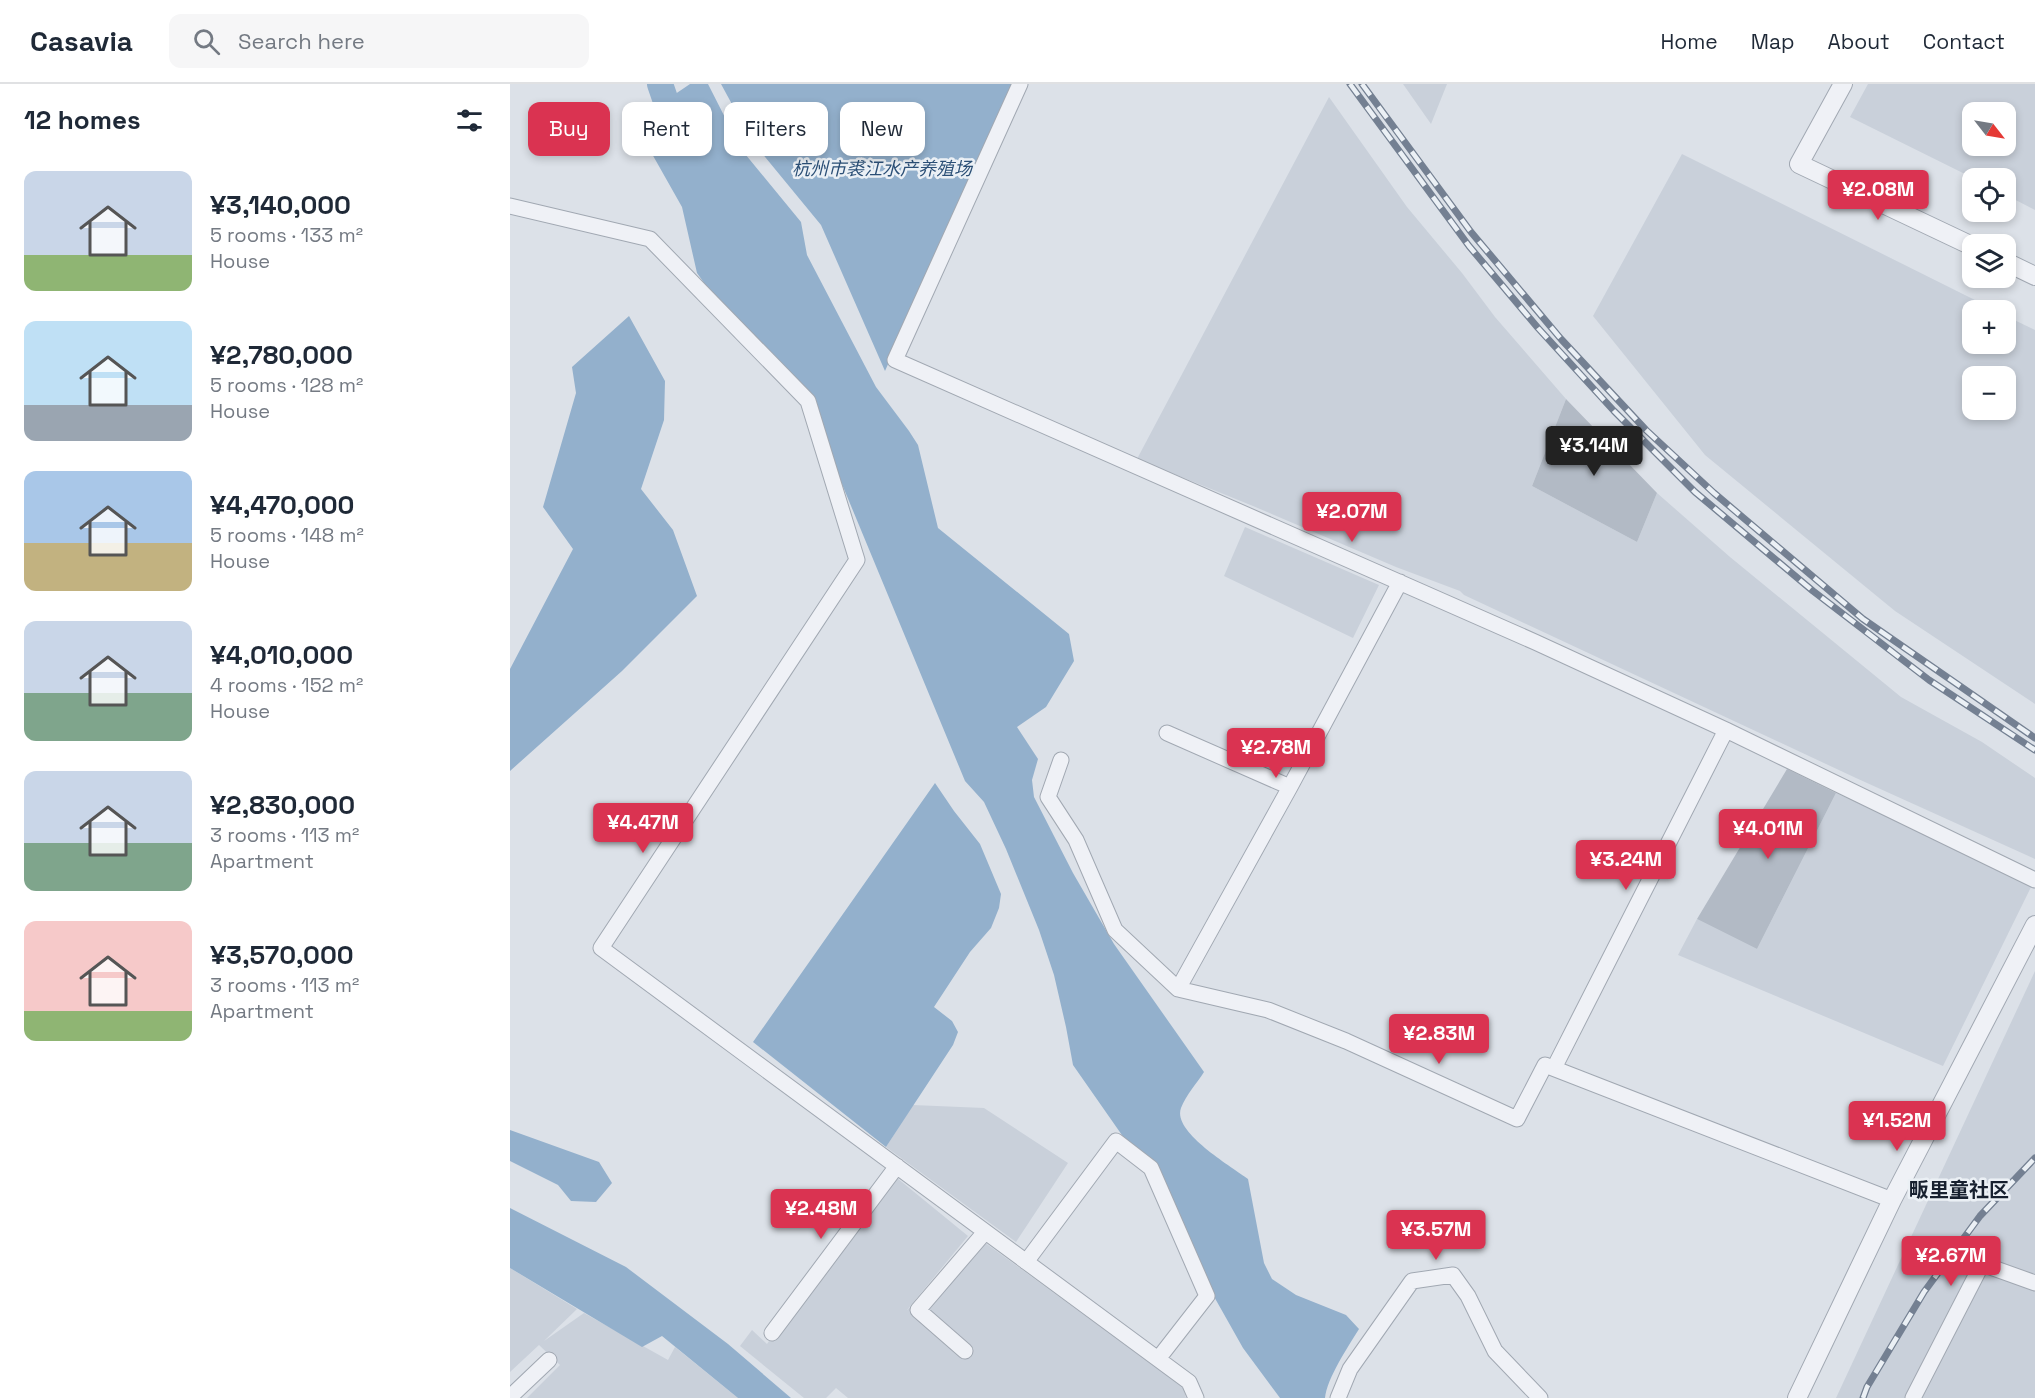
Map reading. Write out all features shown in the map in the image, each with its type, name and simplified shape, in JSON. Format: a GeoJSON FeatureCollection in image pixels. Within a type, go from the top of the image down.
{"type":"FeatureCollection","features":[{"type":"Feature","properties":{"kind":"street"},"geometry":{"type":"LineString","coordinates":[[1020,84],[895,360],[1400,582],[1726,730],[2035,880]]}},
{"type":"Feature","properties":{"kind":"street"},"geometry":{"type":"LineString","coordinates":[[1843,84],[1799,164],[1962,241]]}},
{"type":"Feature","properties":{"kind":"street"},"geometry":{"type":"LineString","coordinates":[[510,206],[650,239],[808,401],[857,560],[602,948],[1189,1382],[1196,1398]]}},
{"type":"Feature","properties":{"kind":"street"},"geometry":{"type":"LineString","coordinates":[[2016,267],[2035,276]]}},
{"type":"Feature","properties":{"kind":"street"},"geometry":{"type":"LineString","coordinates":[[1178,989],[1400,582]]}},
{"type":"Feature","properties":{"kind":"street"},"geometry":{"type":"LineString","coordinates":[[1554,1068],[1726,730]]}},
{"type":"Feature","properties":{"kind":"street"},"geometry":{"type":"LineString","coordinates":[[1167,734],[1290,787]]}},
{"type":"Feature","properties":{"kind":"street"},"geometry":{"type":"LineString","coordinates":[[1061,760],[1048,797],[1076,840],[1115,930],[1178,989],[1268,1010],[1346,1041],[1517,1119],[1545,1065],[1892,1200]]}},
{"type":"Feature","properties":{"kind":"street"},"geometry":{"type":"LineString","coordinates":[[1797,1398],[1892,1200],[2035,925]]}},
{"type":"Feature","properties":{"kind":"street"},"geometry":{"type":"LineString","coordinates":[[1026,1262],[1116,1141],[1151,1168],[1207,1296],[1158,1359]]}},
{"type":"Feature","properties":{"kind":"street"},"geometry":{"type":"LineString","coordinates":[[772,1333],[897,1166]]}},
{"type":"Feature","properties":{"kind":"street"},"geometry":{"type":"LineString","coordinates":[[965,1351],[918,1310],[986,1232]]}},
{"type":"Feature","properties":{"kind":"street"},"geometry":{"type":"LineString","coordinates":[[1913,1398],[1982,1264],[2035,1283]]}},
{"type":"Feature","properties":{"kind":"street"},"geometry":{"type":"LineString","coordinates":[[1338,1398],[1350,1369],[1412,1281],[1453,1275],[1468,1296],[1495,1351],[1540,1398]]}},
{"type":"Feature","properties":{"kind":"street"},"geometry":{"type":"LineString","coordinates":[[510,1397],[549,1360]]}},
{"type":"Feature","properties":{"kind":"shaded area"},"geometry":{"type":"Polygon","coordinates":[[[1403,84],[1447,84],[1431,124],[1403,84]]]}},
{"type":"Feature","properties":{"kind":"shaded area"},"geometry":{"type":"Polygon","coordinates":[[[1868,84],[2035,84],[2035,210],[2016,200],[2016,168],[1962,168],[1962,173],[1850,117],[1868,84]]]}},
{"type":"Feature","properties":{"kind":"shaded area"},"geometry":{"type":"Polygon","coordinates":[[[1329,97],[1407,207],[1495,317],[1566,399],[1532,486],[1637,542],[1657,493],[1730,557],[1901,697],[1982,742],[2035,778],[2035,859],[1856,778],[1464,595],[1460,591],[1396,567],[1137,459],[1329,97]]]}},
{"type":"Feature","properties":{"kind":"shaded area"},"geometry":{"type":"Polygon","coordinates":[[[1682,154],[1975,300],[1962,300],[1962,354],[2016,354],[2016,321],[2035,330],[2035,704],[1895,611],[1705,455],[1593,316],[1682,154]]]}},
{"type":"Feature","properties":{"kind":"shaded area"},"geometry":{"type":"Polygon","coordinates":[[[1245,527],[1379,585],[1353,638],[1224,576],[1245,527]]]}},
{"type":"Feature","properties":{"kind":"shaded area"},"geometry":{"type":"Polygon","coordinates":[[[1836,793],[2033,883],[1943,1066],[1678,955],[1697,919],[1757,949],[1836,793]]]}},
{"type":"Feature","properties":{"kind":"shaded area"},"geometry":{"type":"Polygon","coordinates":[[[2035,971],[2035,1398],[1836,1398],[2035,971]]]}},
{"type":"Feature","properties":{"kind":"shaded area"},"geometry":{"type":"Polygon","coordinates":[[[913,1105],[984,1108],[1068,1163],[1016,1242],[886,1147],[913,1105]]]}},
{"type":"Feature","properties":{"kind":"shaded area"},"geometry":{"type":"Polygon","coordinates":[[[897,1178],[968,1236],[907,1310],[984,1242],[1183,1387],[1186,1398],[848,1398],[836,1388],[826,1398],[804,1398],[740,1346],[752,1330],[767,1344],[801,1294],[897,1178]]]}},
{"type":"Feature","properties":{"kind":"shaded area"},"geometry":{"type":"Polygon","coordinates":[[[510,1268],[577,1309],[544,1341],[584,1313],[668,1360],[675,1347],[738,1398],[527,1398],[560,1365],[539,1345],[510,1372],[510,1268]]]}},
{"type":"Feature","properties":{"kind":"water"},"geometry":{"type":"Polygon","coordinates":[[[690,84],[708,84],[724,116],[724,156],[747,156],[801,222],[807,255],[876,387],[918,445],[938,528],[1069,634],[1074,661],[1046,707],[1017,727],[1038,759],[1032,780],[1034,797],[1073,873],[1114,944],[1204,1072],[1183,1103],[1181,1117],[1185,1127],[1194,1138],[1248,1179],[1264,1263],[1272,1279],[1296,1295],[1346,1315],[1359,1329],[1334,1372],[1325,1398],[1280,1398],[1243,1348],[1212,1293],[1168,1201],[1073,1065],[1054,975],[1039,930],[984,802],[965,781],[832,460],[819,419],[722,308],[697,273],[682,207],[653,156],[712,156],[712,102],[663,102],[690,84]]]}},
{"type":"Feature","properties":{"kind":"water","name":"杭州市裘江水产养殖场"},"geometry":{"type":"Polygon","coordinates":[[[721,84],[1013,84],[885,371],[821,225],[764,156],[828,156],[828,102],[731,102],[721,84]]]}},
{"type":"Feature","properties":{"kind":"water"},"geometry":{"type":"Polygon","coordinates":[[[629,316],[665,381],[664,420],[641,489],[673,530],[697,596],[622,671],[510,771],[510,669],[573,549],[543,507],[576,393],[572,367],[629,316]]]}},
{"type":"Feature","properties":{"kind":"water"},"geometry":{"type":"Polygon","coordinates":[[[935,783],[980,844],[1001,894],[999,908],[991,928],[970,952],[934,1007],[952,1021],[958,1032],[953,1045],[886,1147],[753,1042],[935,783]]]}},
{"type":"Feature","properties":{"kind":"water"},"geometry":{"type":"Polygon","coordinates":[[[510,1130],[599,1162],[612,1183],[596,1202],[571,1201],[558,1185],[510,1161],[510,1130]]]}},
{"type":"Feature","properties":{"kind":"water"},"geometry":{"type":"Polygon","coordinates":[[[510,1208],[626,1267],[728,1344],[791,1398],[738,1398],[662,1336],[642,1347],[510,1268],[510,1208]]]}},
{"type":"Feature","properties":{"kind":"building"},"geometry":{"type":"Polygon","coordinates":[[[1566,399],[1657,493],[1637,542],[1532,486],[1566,399]]]}},
{"type":"Feature","properties":{"kind":"building"},"geometry":{"type":"Polygon","coordinates":[[[1787,769],[1836,793],[1757,949],[1697,919],[1787,769]]]}},
{"type":"Feature","properties":{"kind":"waterway"},"geometry":{"type":"LineString","coordinates":[[660,84],[666,102]]}},
{"type":"Feature","properties":{"kind":"railway"},"geometry":{"type":"LineString","coordinates":[[1350,84],[1469,246],[1538,328],[1614,411],[1695,492],[1813,591],[1929,680],[2035,750]]}},
{"type":"Feature","properties":{"kind":"railway"},"geometry":{"type":"LineString","coordinates":[[1362,84],[1471,232],[1561,339],[1646,430],[1714,493],[1863,619],[2035,738]]}},
{"type":"Feature","properties":{"kind":"railway"},"geometry":{"type":"LineString","coordinates":[[1863,1398],[1867,1387],[1924,1292],[1980,1216],[2035,1158]]}},
{"type":"Feature","properties":{"kind":"district","name":"畈里童社区"},"geometry":{"type":"Point","coordinates":[1959,1190]}}]}
